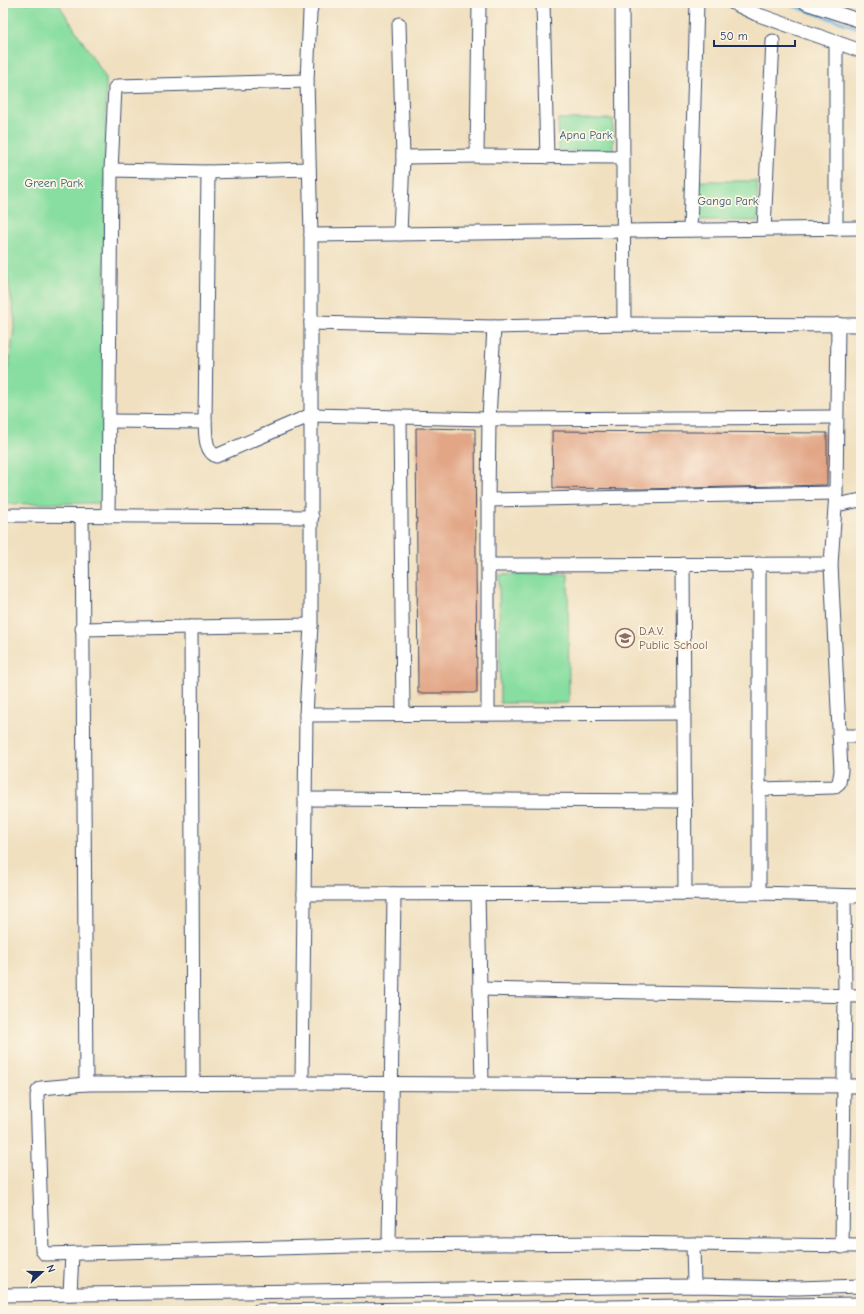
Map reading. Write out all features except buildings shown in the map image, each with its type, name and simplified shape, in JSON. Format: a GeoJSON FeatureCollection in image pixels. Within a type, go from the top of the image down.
{"type":"FeatureCollection","features":[{"type":"Feature","properties":{"kind":"street"},"geometry":{"type":"LineString","coordinates":[[302,1083],[306,714],[311,625],[312,517],[311,235],[307,81],[310,12],[312,3]]}},
{"type":"Feature","properties":{"kind":"street"},"geometry":{"type":"LineString","coordinates":[[477,156],[479,3]]}},
{"type":"Feature","properties":{"kind":"street"},"geometry":{"type":"LineString","coordinates":[[543,3],[547,157]]}},
{"type":"Feature","properties":{"kind":"street"},"geometry":{"type":"LineString","coordinates":[[622,3],[624,324]]}},
{"type":"Feature","properties":{"kind":"street"},"geometry":{"type":"LineString","coordinates":[[690,230],[697,3]]}},
{"type":"Feature","properties":{"kind":"street"},"geometry":{"type":"LineString","coordinates":[[733,3],[756,14],[861,51]]}},
{"type":"Feature","properties":{"kind":"street"},"geometry":{"type":"LineString","coordinates":[[808,3],[861,21]]}},
{"type":"Feature","properties":{"kind":"street"},"geometry":{"type":"LineString","coordinates":[[399,24],[403,157],[400,234]]}},
{"type":"Feature","properties":{"kind":"street"},"geometry":{"type":"LineString","coordinates":[[764,229],[773,41]]}},
{"type":"Feature","properties":{"kind":"street"},"geometry":{"type":"LineString","coordinates":[[836,42],[836,229]]}},
{"type":"Feature","properties":{"kind":"street"},"geometry":{"type":"LineString","coordinates":[[108,516],[111,170],[114,90],[118,86],[307,81]]}},
{"type":"Feature","properties":{"kind":"street"},"geometry":{"type":"LineString","coordinates":[[403,157],[623,157]]}},
{"type":"Feature","properties":{"kind":"street"},"geometry":{"type":"LineString","coordinates":[[111,170],[208,172],[309,169]]}},
{"type":"Feature","properties":{"kind":"street"},"geometry":{"type":"LineString","coordinates":[[208,172],[205,422],[208,449],[216,456],[311,415],[489,419],[836,418]]}},
{"type":"Feature","properties":{"kind":"street"},"geometry":{"type":"LineString","coordinates":[[311,235],[861,228]]}},
{"type":"Feature","properties":{"kind":"street"},"geometry":{"type":"LineString","coordinates":[[311,323],[494,327],[624,324],[861,325]]}},
{"type":"Feature","properties":{"kind":"street"},"geometry":{"type":"LineString","coordinates":[[759,789],[836,786],[839,783],[841,771],[831,564],[836,499],[838,324]]}},
{"type":"Feature","properties":{"kind":"street"},"geometry":{"type":"LineString","coordinates":[[488,714],[489,419],[494,327]]}},
{"type":"Feature","properties":{"kind":"street"},"geometry":{"type":"LineString","coordinates":[[400,417],[403,714]]}},
{"type":"Feature","properties":{"kind":"street"},"geometry":{"type":"LineString","coordinates":[[109,421],[205,422]]}},
{"type":"Feature","properties":{"kind":"street"},"geometry":{"type":"LineString","coordinates":[[488,500],[861,500]]}},
{"type":"Feature","properties":{"kind":"street"},"geometry":{"type":"LineString","coordinates":[[3,515],[312,517]]}},
{"type":"Feature","properties":{"kind":"street"},"geometry":{"type":"LineString","coordinates":[[82,516],[86,1084]]}},
{"type":"Feature","properties":{"kind":"street"},"geometry":{"type":"LineString","coordinates":[[683,564],[685,893]]}},
{"type":"Feature","properties":{"kind":"street"},"geometry":{"type":"LineString","coordinates":[[759,564],[759,893]]}},
{"type":"Feature","properties":{"kind":"street"},"geometry":{"type":"LineString","coordinates":[[488,565],[831,564]]}},
{"type":"Feature","properties":{"kind":"street"},"geometry":{"type":"LineString","coordinates":[[82,629],[311,625]]}},
{"type":"Feature","properties":{"kind":"street"},"geometry":{"type":"LineString","coordinates":[[191,627],[193,1084]]}},
{"type":"Feature","properties":{"kind":"street"},"geometry":{"type":"LineString","coordinates":[[306,714],[684,713]]}},
{"type":"Feature","properties":{"kind":"street"},"geometry":{"type":"LineString","coordinates":[[839,736],[861,736]]}},
{"type":"Feature","properties":{"kind":"street"},"geometry":{"type":"LineString","coordinates":[[305,799],[685,801]]}},
{"type":"Feature","properties":{"kind":"street"},"geometry":{"type":"LineString","coordinates":[[304,894],[759,893],[861,896]]}},
{"type":"Feature","properties":{"kind":"street"},"geometry":{"type":"LineString","coordinates":[[389,1245],[394,894]]}},
{"type":"Feature","properties":{"kind":"street"},"geometry":{"type":"LineString","coordinates":[[478,894],[482,1084]]}},
{"type":"Feature","properties":{"kind":"street"},"geometry":{"type":"LineString","coordinates":[[842,1247],[845,996],[844,896]]}},
{"type":"Feature","properties":{"kind":"street"},"geometry":{"type":"LineString","coordinates":[[480,989],[861,996]]}},
{"type":"Feature","properties":{"kind":"street"},"geometry":{"type":"LineString","coordinates":[[861,1086],[302,1083],[86,1084],[41,1088],[37,1096],[42,1250],[45,1254],[389,1245],[693,1244],[842,1247],[861,1246]]}},
{"type":"Feature","properties":{"kind":"street"},"geometry":{"type":"LineString","coordinates":[[693,1244],[694,1286]]}},
{"type":"Feature","properties":{"kind":"street"},"geometry":{"type":"LineString","coordinates":[[70,1294],[72,1254]]}},
{"type":"Feature","properties":{"kind":"street"},"geometry":{"type":"LineString","coordinates":[[3,1295],[694,1286],[798,1288],[861,1286]]}},
{"type":"Feature","properties":{"kind":"street"},"geometry":{"type":"LineString","coordinates":[[796,1308],[798,1288]]}},
{"type":"Feature","properties":{"kind":"street"},"geometry":{"type":"LineString","coordinates":[[258,1311],[796,1308],[861,1304]]}},
{"type":"Feature","properties":{"kind":"green space","name":"Green Park"},"geometry":{"type":"Polygon","coordinates":[[[3,3],[58,3],[106,78],[103,503],[3,504],[3,409],[15,321],[3,250],[3,3]]]}},
{"type":"Feature","properties":{"kind":"green space","name":"Apna Park"},"geometry":{"type":"Polygon","coordinates":[[[558,119],[613,119],[613,151],[559,151],[558,119]]]}},
{"type":"Feature","properties":{"kind":"green space","name":"Ganga Park"},"geometry":{"type":"Polygon","coordinates":[[[700,181],[757,181],[758,221],[699,220],[700,181]]]}},
{"type":"Feature","properties":{"kind":"green space"},"geometry":{"type":"Polygon","coordinates":[[[568,574],[569,703],[500,703],[499,575],[568,574]]]}},
{"type":"Feature","properties":{"kind":"waterway"},"geometry":{"type":"LineString","coordinates":[[785,3],[861,29]]}},
{"type":"Feature","properties":{"kind":"place","name":"D.A.V. Public School"},"geometry":{"type":"Point","coordinates":[625,638]}}]}
